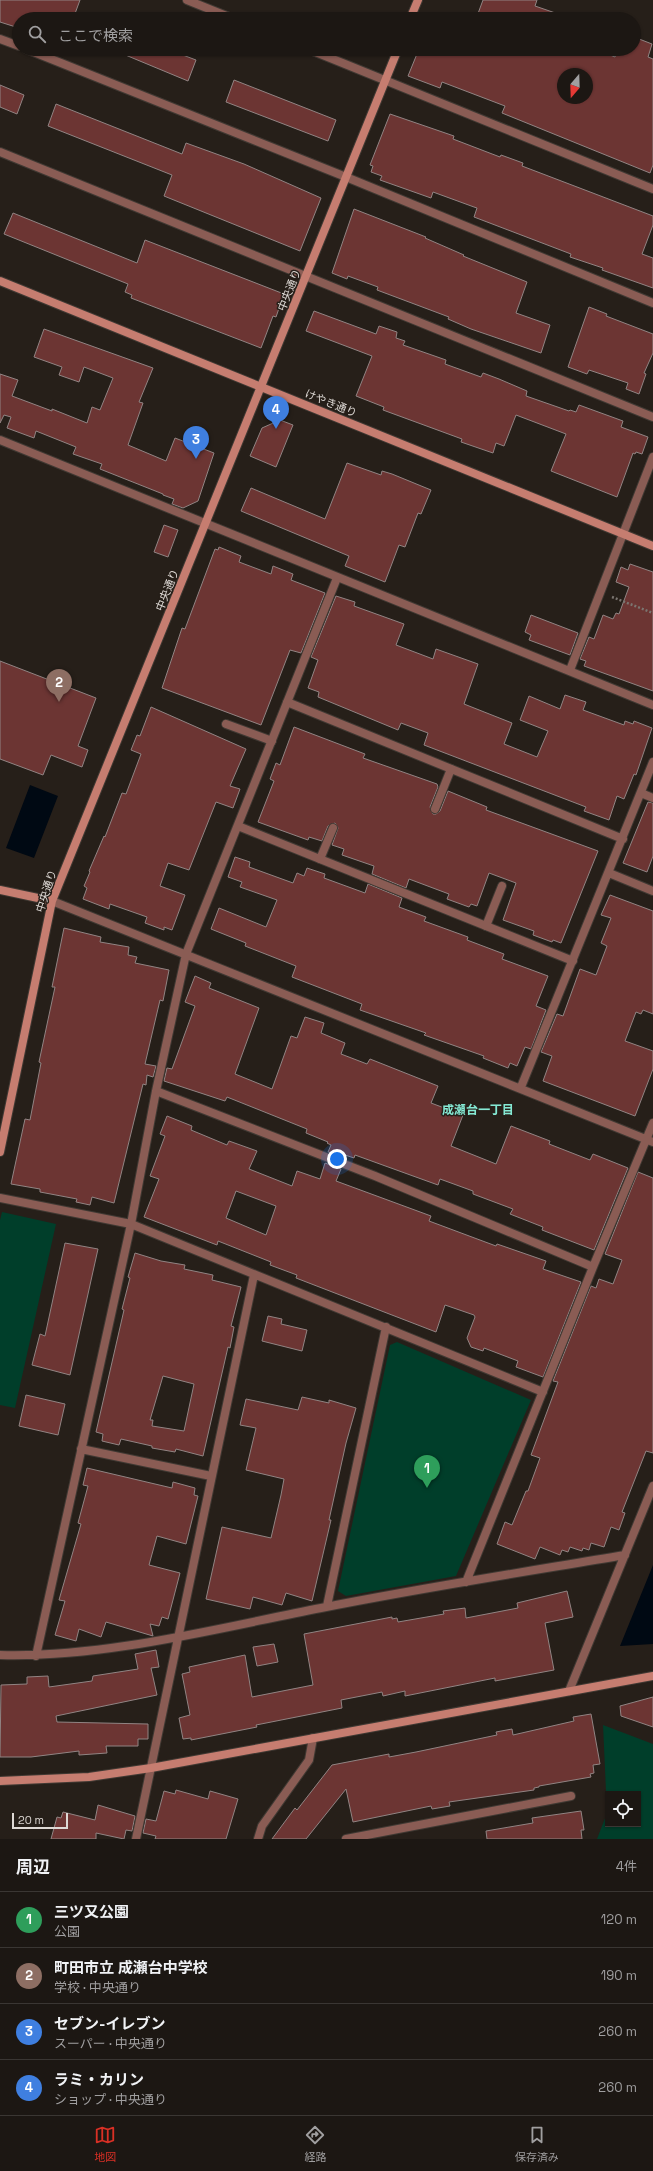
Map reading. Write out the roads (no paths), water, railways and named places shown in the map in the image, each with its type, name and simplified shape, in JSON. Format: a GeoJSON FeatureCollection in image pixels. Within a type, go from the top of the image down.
{"type":"FeatureCollection","features":[{"type":"Feature","properties":{"kind":"street"},"geometry":{"type":"LineString","coordinates":[[187,0],[217,12]]}},
{"type":"Feature","properties":{"kind":"street"},"geometry":{"type":"LineString","coordinates":[[413,12],[418,0]]}},
{"type":"Feature","properties":{"kind":"street"},"geometry":{"type":"LineString","coordinates":[[0,39],[12,43]]}},
{"type":"Feature","properties":{"kind":"street"},"geometry":{"type":"LineString","coordinates":[[44,56],[346,177],[653,303]]}},
{"type":"Feature","properties":{"kind":"street"},"geometry":{"type":"LineString","coordinates":[[325,56],[653,189]]}},
{"type":"Feature","properties":{"kind":"street","name":"中央通り"},"geometry":{"type":"LineString","coordinates":[[0,1152],[52,901],[395,56]]}},
{"type":"Feature","properties":{"kind":"street"},"geometry":{"type":"LineString","coordinates":[[0,152],[653,417]]}},
{"type":"Feature","properties":{"kind":"street","name":"けやき通り"},"geometry":{"type":"LineString","coordinates":[[0,281],[653,546]]}},
{"type":"Feature","properties":{"kind":"street"},"geometry":{"type":"LineString","coordinates":[[0,440],[206,523],[337,578],[570,670],[653,705]]}},
{"type":"Feature","properties":{"kind":"street"},"geometry":{"type":"LineString","coordinates":[[570,670],[653,457]]}},
{"type":"Feature","properties":{"kind":"street"},"geometry":{"type":"LineString","coordinates":[[36,1656],[131,1224],[156,1091],[186,954],[337,578]]}},
{"type":"Feature","properties":{"kind":"street"},"geometry":{"type":"LineString","coordinates":[[287,702],[623,839]]}},
{"type":"Feature","properties":{"kind":"street"},"geometry":{"type":"LineString","coordinates":[[226,724],[272,741]]}},
{"type":"Feature","properties":{"kind":"street"},"geometry":{"type":"LineString","coordinates":[[521,1087],[653,762]]}},
{"type":"Feature","properties":{"kind":"street"},"geometry":{"type":"LineString","coordinates":[[435,809],[451,769]]}},
{"type":"Feature","properties":{"kind":"street"},"geometry":{"type":"LineString","coordinates":[[641,793],[653,798]]}},
{"type":"Feature","properties":{"kind":"street"},"geometry":{"type":"LineString","coordinates":[[238,826],[572,961]]}},
{"type":"Feature","properties":{"kind":"street"},"geometry":{"type":"LineString","coordinates":[[320,859],[333,828]]}},
{"type":"Feature","properties":{"kind":"street"},"geometry":{"type":"LineString","coordinates":[[609,873],[653,891]]}},
{"type":"Feature","properties":{"kind":"street"},"geometry":{"type":"LineString","coordinates":[[486,926],[502,886]]}},
{"type":"Feature","properties":{"kind":"street"},"geometry":{"type":"LineString","coordinates":[[0,890],[52,901],[521,1087],[650,1140]]}},
{"type":"Feature","properties":{"kind":"street"},"geometry":{"type":"LineString","coordinates":[[156,1091],[375,1176],[593,1267]]}},
{"type":"Feature","properties":{"kind":"street"},"geometry":{"type":"LineString","coordinates":[[466,1582],[593,1267],[650,1140],[653,1123]]}},
{"type":"Feature","properties":{"kind":"street"},"geometry":{"type":"LineString","coordinates":[[0,1198],[131,1224],[543,1392]]}},
{"type":"Feature","properties":{"kind":"street"},"geometry":{"type":"LineString","coordinates":[[136,1839],[254,1275]]}},
{"type":"Feature","properties":{"kind":"street"},"geometry":{"type":"LineString","coordinates":[[327,1606],[386,1327]]}},
{"type":"Feature","properties":{"kind":"street"},"geometry":{"type":"LineString","coordinates":[[82,1449],[211,1476]]}},
{"type":"Feature","properties":{"kind":"street"},"geometry":{"type":"LineString","coordinates":[[569,1691],[653,1486]]}},
{"type":"Feature","properties":{"kind":"street"},"geometry":{"type":"LineString","coordinates":[[0,1655],[36,1656],[107,1648],[178,1636],[327,1606],[625,1555]]}},
{"type":"Feature","properties":{"kind":"street"},"geometry":{"type":"LineString","coordinates":[[0,1781],[89,1777],[151,1768],[653,1676]]}},
{"type":"Feature","properties":{"kind":"street"},"geometry":{"type":"LineString","coordinates":[[258,1839],[262,1826],[309,1760],[313,1738]]}},
{"type":"Feature","properties":{"kind":"street"},"geometry":{"type":"LineString","coordinates":[[346,1839],[572,1796]]}},
{"type":"Feature","properties":{"kind":"place","name":"ラミ・カリン"},"geometry":{"type":"Point","coordinates":[276,429]}},
{"type":"Feature","properties":{"kind":"place","name":"セブン-イレブン"},"geometry":{"type":"Point","coordinates":[196,459]}},
{"type":"Feature","properties":{"kind":"place","name":"町田市立 成瀬台中学校"},"geometry":{"type":"Point","coordinates":[59,702]}},
{"type":"Feature","properties":{"kind":"place","name":"三ツ又公園"},"geometry":{"type":"Point","coordinates":[427,1488]}},
{"type":"Feature","properties":{"kind":"district","name":"成瀬台一丁目"},"geometry":{"type":"Point","coordinates":[478,1110]}}]}
